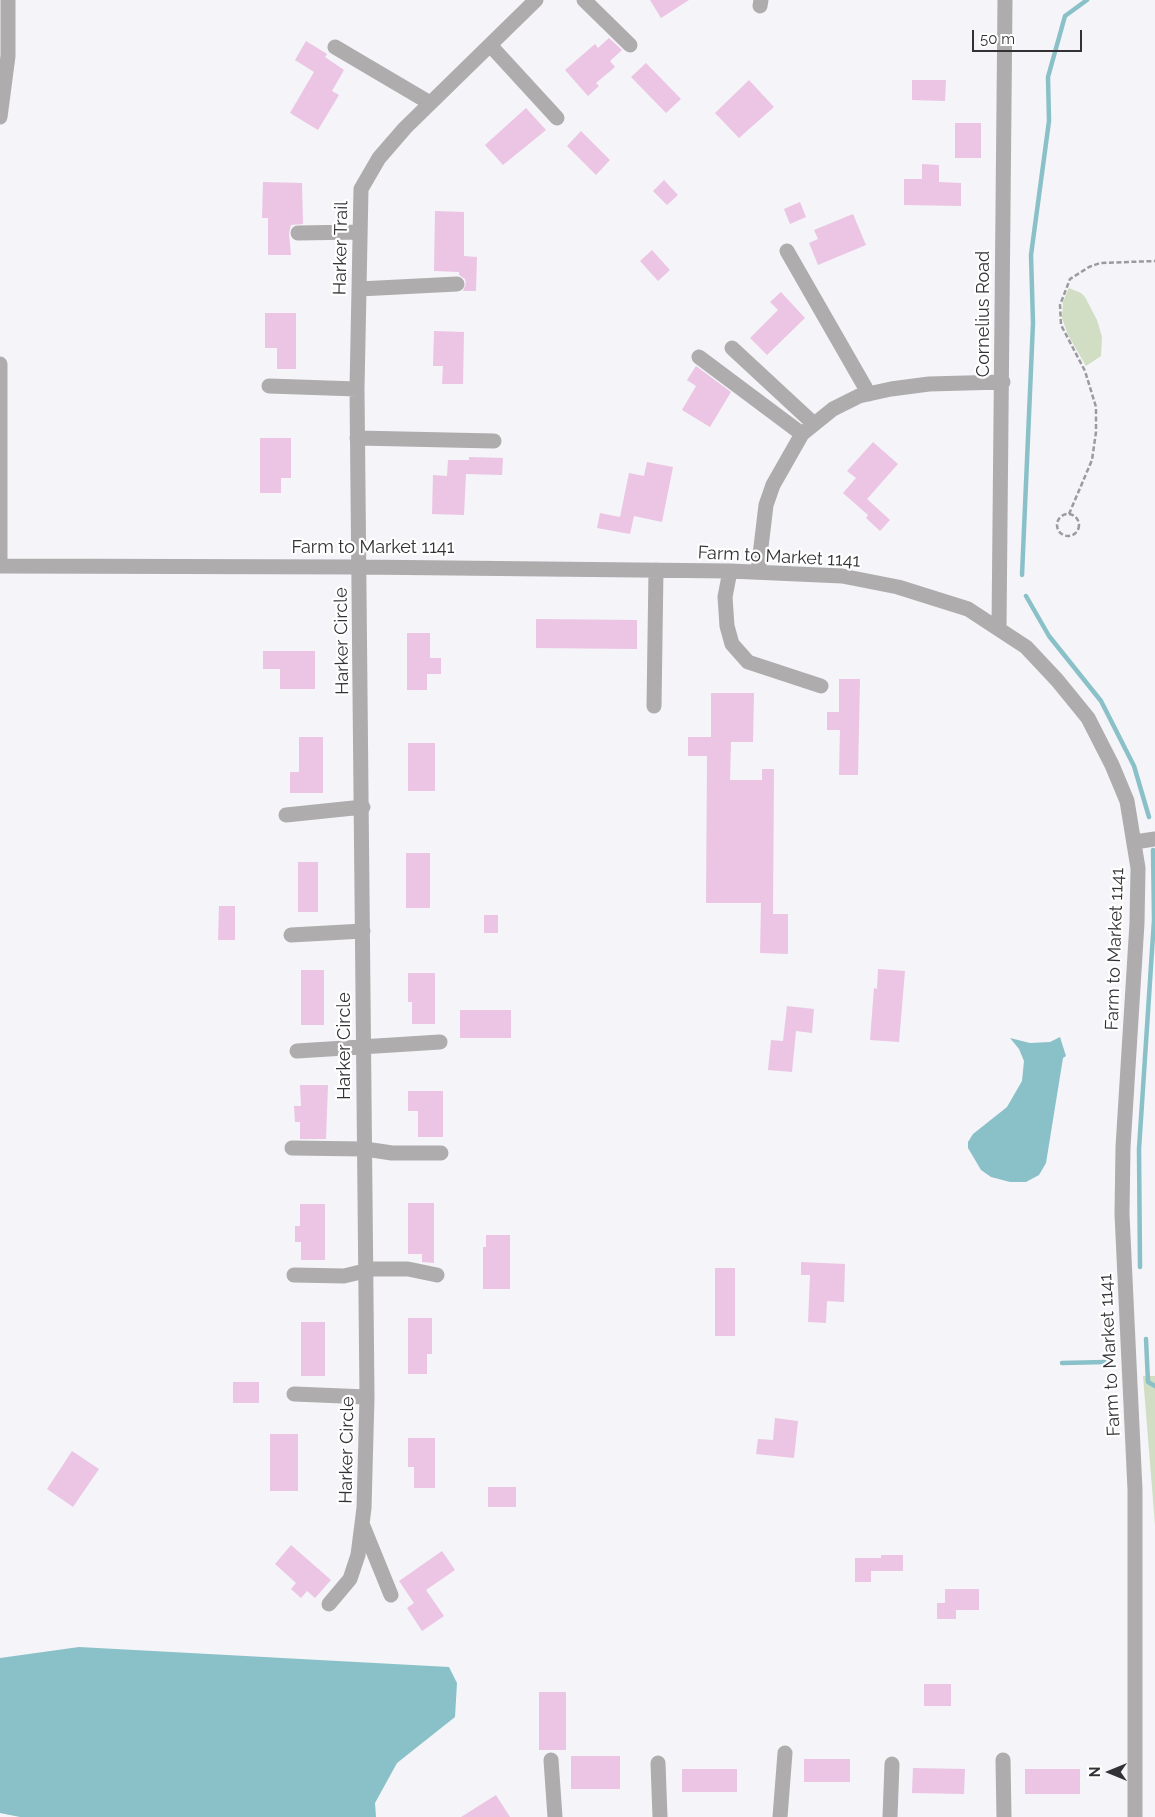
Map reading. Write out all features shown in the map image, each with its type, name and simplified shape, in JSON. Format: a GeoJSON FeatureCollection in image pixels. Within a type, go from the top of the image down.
{"type":"FeatureCollection","features":[{"type":"Feature","properties":{"kind":"street"},"geometry":{"type":"LineString","coordinates":[[0,117],[8,56],[8,0]]}},
{"type":"Feature","properties":{"kind":"street","name":"Harker Trail"},"geometry":{"type":"LineString","coordinates":[[359,566],[357,389],[361,189],[366,177],[379,158],[405,128],[536,0]]}},
{"type":"Feature","properties":{"kind":"street"},"geometry":{"type":"LineString","coordinates":[[584,0],[630,45]]}},
{"type":"Feature","properties":{"kind":"street","name":"Cornelius Road"},"geometry":{"type":"LineString","coordinates":[[999,628],[1005,0]]}},
{"type":"Feature","properties":{"kind":"street"},"geometry":{"type":"LineString","coordinates":[[490,44],[557,118]]}},
{"type":"Feature","properties":{"kind":"street"},"geometry":{"type":"LineString","coordinates":[[335,47],[430,103]]}},
{"type":"Feature","properties":{"kind":"street"},"geometry":{"type":"LineString","coordinates":[[298,232],[360,232]]}},
{"type":"Feature","properties":{"kind":"street"},"geometry":{"type":"LineString","coordinates":[[787,251],[869,394]]}},
{"type":"Feature","properties":{"kind":"street"},"geometry":{"type":"LineString","coordinates":[[359,289],[457,284]]}},
{"type":"Feature","properties":{"kind":"street"},"geometry":{"type":"LineString","coordinates":[[732,348],[814,424]]}},
{"type":"Feature","properties":{"kind":"street"},"geometry":{"type":"LineString","coordinates":[[699,357],[802,434]]}},
{"type":"Feature","properties":{"kind":"street"},"geometry":{"type":"LineString","coordinates":[[0,364],[0,566]]}},
{"type":"Feature","properties":{"kind":"street"},"geometry":{"type":"LineString","coordinates":[[758,572],[766,505],[774,485],[802,434],[833,409],[858,396],[929,384],[1002,382]]}},
{"type":"Feature","properties":{"kind":"street"},"geometry":{"type":"LineString","coordinates":[[269,386],[357,389]]}},
{"type":"Feature","properties":{"kind":"street"},"geometry":{"type":"LineString","coordinates":[[357,438],[494,441]]}},
{"type":"Feature","properties":{"kind":"street","name":"Farm to Market 1141"},"geometry":{"type":"LineString","coordinates":[[0,566],[359,566],[730,571],[842,576],[898,587],[968,609],[1026,647],[1057,680],[1088,718],[1112,765],[1126,801],[1135,842],[1138,868],[1138,923],[1123,1147],[1122,1214],[1135,1490],[1135,1817]]}},
{"type":"Feature","properties":{"kind":"street","name":"Harker Circle"},"geometry":{"type":"LineString","coordinates":[[329,1604],[350,1578],[358,1555],[363,1524],[367,1397],[363,807],[359,566]]}},
{"type":"Feature","properties":{"kind":"street"},"geometry":{"type":"LineString","coordinates":[[654,706],[656,570]]}},
{"type":"Feature","properties":{"kind":"street"},"geometry":{"type":"LineString","coordinates":[[730,571],[726,597],[727,626],[732,644],[748,662],[821,686]]}},
{"type":"Feature","properties":{"kind":"street"},"geometry":{"type":"LineString","coordinates":[[286,814],[363,807]]}},
{"type":"Feature","properties":{"kind":"street"},"geometry":{"type":"LineString","coordinates":[[1135,842],[1155,839]]}},
{"type":"Feature","properties":{"kind":"street"},"geometry":{"type":"LineString","coordinates":[[291,935],[363,931]]}},
{"type":"Feature","properties":{"kind":"street"},"geometry":{"type":"LineString","coordinates":[[297,1051],[440,1042]]}},
{"type":"Feature","properties":{"kind":"street"},"geometry":{"type":"LineString","coordinates":[[292,1148],[365,1149],[392,1153],[441,1153]]}},
{"type":"Feature","properties":{"kind":"street"},"geometry":{"type":"LineString","coordinates":[[294,1274],[344,1276],[373,1269],[408,1269],[438,1275]]}},
{"type":"Feature","properties":{"kind":"street"},"geometry":{"type":"LineString","coordinates":[[294,1394],[367,1397]]}},
{"type":"Feature","properties":{"kind":"street"},"geometry":{"type":"LineString","coordinates":[[363,1524],[391,1595]]}},
{"type":"Feature","properties":{"kind":"street"},"geometry":{"type":"LineString","coordinates":[[780,1817],[785,1753]]}},
{"type":"Feature","properties":{"kind":"street"},"geometry":{"type":"LineString","coordinates":[[551,1760],[555,1817]]}},
{"type":"Feature","properties":{"kind":"street"},"geometry":{"type":"LineString","coordinates":[[1003,1760],[1004,1817]]}},
{"type":"Feature","properties":{"kind":"street"},"geometry":{"type":"LineString","coordinates":[[658,1763],[660,1817]]}},
{"type":"Feature","properties":{"kind":"street"},"geometry":{"type":"LineString","coordinates":[[890,1817],[892,1764]]}},
{"type":"Feature","properties":{"kind":"path"},"geometry":{"type":"LineString","coordinates":[[1069,514],[1092,460],[1096,432],[1096,406],[1085,371],[1061,324],[1060,305],[1070,279],[1090,267],[1100,263],[1155,261]]}},
{"type":"Feature","properties":{"kind":"path"},"geometry":{"type":"LineString","coordinates":[[1069,514],[1076,517],[1080,527],[1074,535],[1069,537],[1060,533],[1057,523],[1062,515],[1069,514]]}},
{"type":"Feature","properties":{"kind":"green space"},"geometry":{"type":"Polygon","coordinates":[[[1069,288],[1081,293],[1085,297],[1097,320],[1102,337],[1101,356],[1086,366],[1068,335],[1062,318],[1063,302],[1069,288]]]}},
{"type":"Feature","properties":{"kind":"green space"},"geometry":{"type":"Polygon","coordinates":[[[1143,1376],[1155,1376],[1155,1525],[1143,1376]]]}},
{"type":"Feature","properties":{"kind":"water"},"geometry":{"type":"Polygon","coordinates":[[[1060,1037],[1066,1056],[1063,1058],[1046,1163],[1039,1175],[1026,1182],[1010,1182],[991,1177],[981,1170],[968,1148],[968,1142],[973,1134],[1007,1107],[1022,1081],[1024,1061],[1019,1049],[1010,1038],[1030,1043],[1050,1042],[1060,1037]]]}},
{"type":"Feature","properties":{"kind":"water"},"geometry":{"type":"Polygon","coordinates":[[[79,1647],[449,1667],[457,1683],[455,1717],[397,1763],[375,1803],[376,1817],[20,1817],[0,1813],[0,1658],[79,1647]]]}},
{"type":"Feature","properties":{"kind":"building"},"geometry":{"type":"Polygon","coordinates":[[[650,0],[689,0],[661,18],[650,0]]]}},
{"type":"Feature","properties":{"kind":"building"},"geometry":{"type":"Polygon","coordinates":[[[609,38],[622,50],[610,61],[615,67],[596,83],[599,86],[588,96],[565,70],[595,44],[598,48],[609,38]]]}},
{"type":"Feature","properties":{"kind":"building"},"geometry":{"type":"Polygon","coordinates":[[[306,41],[327,54],[325,57],[344,70],[332,91],[339,95],[318,130],[290,113],[314,72],[295,60],[306,41]]]}},
{"type":"Feature","properties":{"kind":"building"},"geometry":{"type":"Polygon","coordinates":[[[646,63],[681,99],[666,113],[631,77],[646,63]]]}},
{"type":"Feature","properties":{"kind":"building"},"geometry":{"type":"Polygon","coordinates":[[[749,80],[774,107],[739,138],[715,113],[749,80]]]}},
{"type":"Feature","properties":{"kind":"building"},"geometry":{"type":"Polygon","coordinates":[[[912,80],[946,80],[945,101],[912,100],[912,80]]]}},
{"type":"Feature","properties":{"kind":"building"},"geometry":{"type":"Polygon","coordinates":[[[526,108],[546,130],[503,165],[485,145],[526,108]]]}},
{"type":"Feature","properties":{"kind":"building"},"geometry":{"type":"Polygon","coordinates":[[[955,123],[981,123],[981,158],[955,158],[955,123]]]}},
{"type":"Feature","properties":{"kind":"building"},"geometry":{"type":"Polygon","coordinates":[[[581,131],[610,160],[596,175],[567,146],[581,131]]]}},
{"type":"Feature","properties":{"kind":"building"},"geometry":{"type":"Polygon","coordinates":[[[922,164],[939,165],[939,182],[961,183],[961,206],[904,205],[904,179],[922,179],[922,164]]]}},
{"type":"Feature","properties":{"kind":"building"},"geometry":{"type":"Polygon","coordinates":[[[664,180],[678,195],[667,205],[653,191],[664,180]]]}},
{"type":"Feature","properties":{"kind":"building"},"geometry":{"type":"Polygon","coordinates":[[[263,182],[302,183],[303,224],[291,225],[289,233],[291,255],[268,255],[268,218],[262,218],[263,182]]]}},
{"type":"Feature","properties":{"kind":"building"},"geometry":{"type":"Polygon","coordinates":[[[800,202],[806,217],[790,224],[784,209],[800,202]]]}},
{"type":"Feature","properties":{"kind":"building"},"geometry":{"type":"Polygon","coordinates":[[[435,211],[464,212],[464,256],[477,257],[476,291],[463,291],[466,283],[465,279],[459,275],[459,272],[434,271],[435,211]]]}},
{"type":"Feature","properties":{"kind":"building"},"geometry":{"type":"Polygon","coordinates":[[[853,214],[866,245],[818,265],[809,243],[818,239],[814,230],[853,214]]]}},
{"type":"Feature","properties":{"kind":"building"},"geometry":{"type":"Polygon","coordinates":[[[652,250],[670,270],[658,281],[640,261],[652,250]]]}},
{"type":"Feature","properties":{"kind":"building"},"geometry":{"type":"Polygon","coordinates":[[[781,292],[805,318],[767,355],[750,338],[778,310],[770,302],[781,292]]]}},
{"type":"Feature","properties":{"kind":"building"},"geometry":{"type":"Polygon","coordinates":[[[265,313],[296,313],[296,369],[277,369],[277,348],[265,348],[265,313]]]}},
{"type":"Feature","properties":{"kind":"building"},"geometry":{"type":"Polygon","coordinates":[[[434,331],[464,332],[463,384],[442,384],[443,366],[433,366],[434,331]]]}},
{"type":"Feature","properties":{"kind":"building"},"geometry":{"type":"Polygon","coordinates":[[[696,366],[731,392],[710,427],[682,410],[696,386],[687,380],[696,366]]]}},
{"type":"Feature","properties":{"kind":"building"},"geometry":{"type":"Polygon","coordinates":[[[260,438],[291,438],[291,478],[281,478],[281,493],[260,493],[260,438]]]}},
{"type":"Feature","properties":{"kind":"building"},"geometry":{"type":"Polygon","coordinates":[[[873,442],[898,464],[867,499],[890,520],[880,531],[866,518],[868,515],[843,493],[856,478],[847,471],[873,442]]]}},
{"type":"Feature","properties":{"kind":"building"},"geometry":{"type":"Polygon","coordinates":[[[469,457],[503,458],[502,475],[466,474],[464,515],[432,514],[433,475],[447,476],[448,460],[469,460],[469,457]]]}},
{"type":"Feature","properties":{"kind":"building"},"geometry":{"type":"Polygon","coordinates":[[[647,462],[673,467],[662,522],[634,516],[630,534],[597,528],[600,513],[620,517],[629,473],[644,476],[647,462]]]}},
{"type":"Feature","properties":{"kind":"building"},"geometry":{"type":"Polygon","coordinates":[[[536,619],[637,620],[637,649],[536,648],[536,619]]]}},
{"type":"Feature","properties":{"kind":"building"},"geometry":{"type":"Polygon","coordinates":[[[407,633],[430,633],[430,658],[441,658],[441,674],[427,674],[427,690],[407,690],[407,633]]]}},
{"type":"Feature","properties":{"kind":"building"},"geometry":{"type":"Polygon","coordinates":[[[263,651],[315,651],[315,689],[280,689],[280,669],[263,669],[263,651]]]}},
{"type":"Feature","properties":{"kind":"building"},"geometry":{"type":"Polygon","coordinates":[[[839,679],[860,679],[858,775],[839,775],[840,730],[827,730],[827,712],[839,712],[839,679]]]}},
{"type":"Feature","properties":{"kind":"building"},"geometry":{"type":"Polygon","coordinates":[[[711,693],[754,693],[753,742],[731,742],[730,780],[762,780],[762,769],[774,769],[773,914],[788,914],[788,954],[760,953],[761,903],[706,903],[707,756],[688,756],[688,737],[711,737],[711,693]]]}},
{"type":"Feature","properties":{"kind":"building"},"geometry":{"type":"Polygon","coordinates":[[[299,737],[323,737],[323,793],[290,793],[290,772],[299,772],[299,737]]]}},
{"type":"Feature","properties":{"kind":"building"},"geometry":{"type":"Polygon","coordinates":[[[408,743],[435,743],[435,791],[408,791],[408,743]]]}},
{"type":"Feature","properties":{"kind":"building"},"geometry":{"type":"Polygon","coordinates":[[[406,853],[430,853],[430,908],[406,908],[406,853]]]}},
{"type":"Feature","properties":{"kind":"building"},"geometry":{"type":"Polygon","coordinates":[[[298,862],[318,862],[318,912],[298,912],[298,862]]]}},
{"type":"Feature","properties":{"kind":"building"},"geometry":{"type":"Polygon","coordinates":[[[219,906],[235,906],[235,940],[218,940],[219,906]]]}},
{"type":"Feature","properties":{"kind":"building"},"geometry":{"type":"Polygon","coordinates":[[[484,915],[498,915],[498,933],[484,933],[484,915]]]}},
{"type":"Feature","properties":{"kind":"building"},"geometry":{"type":"Polygon","coordinates":[[[878,969],[905,971],[899,1042],[870,1040],[874,988],[877,989],[878,969]]]}},
{"type":"Feature","properties":{"kind":"building"},"geometry":{"type":"Polygon","coordinates":[[[301,970],[324,970],[324,1025],[301,1025],[301,970]]]}},
{"type":"Feature","properties":{"kind":"building"},"geometry":{"type":"Polygon","coordinates":[[[408,973],[435,973],[435,1024],[412,1024],[412,1002],[408,1002],[408,973]]]}},
{"type":"Feature","properties":{"kind":"building"},"geometry":{"type":"Polygon","coordinates":[[[787,1006],[814,1009],[812,1033],[796,1031],[792,1072],[768,1070],[771,1040],[783,1041],[787,1006]]]}},
{"type":"Feature","properties":{"kind":"building"},"geometry":{"type":"Polygon","coordinates":[[[460,1010],[511,1010],[511,1038],[460,1038],[460,1010]]]}},
{"type":"Feature","properties":{"kind":"building"},"geometry":{"type":"Polygon","coordinates":[[[300,1085],[328,1085],[326,1139],[300,1139],[300,1122],[295,1122],[294,1106],[301,1106],[300,1085]]]}},
{"type":"Feature","properties":{"kind":"building"},"geometry":{"type":"Polygon","coordinates":[[[408,1091],[443,1091],[443,1137],[418,1137],[418,1111],[408,1111],[408,1091]]]}},
{"type":"Feature","properties":{"kind":"building"},"geometry":{"type":"Polygon","coordinates":[[[408,1203],[434,1203],[434,1263],[422,1262],[422,1254],[408,1254],[408,1203]]]}},
{"type":"Feature","properties":{"kind":"building"},"geometry":{"type":"Polygon","coordinates":[[[300,1204],[325,1204],[325,1260],[301,1260],[301,1242],[295,1242],[295,1226],[300,1226],[300,1204]]]}},
{"type":"Feature","properties":{"kind":"building"},"geometry":{"type":"Polygon","coordinates":[[[486,1235],[510,1235],[510,1289],[483,1289],[483,1247],[486,1247],[486,1235]]]}},
{"type":"Feature","properties":{"kind":"building"},"geometry":{"type":"Polygon","coordinates":[[[801,1262],[845,1264],[844,1302],[827,1301],[826,1323],[808,1322],[810,1275],[801,1275],[801,1262]]]}},
{"type":"Feature","properties":{"kind":"building"},"geometry":{"type":"Polygon","coordinates":[[[715,1268],[735,1268],[735,1336],[715,1336],[715,1268]]]}},
{"type":"Feature","properties":{"kind":"building"},"geometry":{"type":"Polygon","coordinates":[[[408,1318],[432,1318],[432,1354],[427,1354],[427,1374],[408,1374],[408,1318]]]}},
{"type":"Feature","properties":{"kind":"building"},"geometry":{"type":"Polygon","coordinates":[[[301,1322],[325,1322],[325,1376],[301,1376],[301,1322]]]}},
{"type":"Feature","properties":{"kind":"building"},"geometry":{"type":"Polygon","coordinates":[[[233,1382],[259,1382],[259,1403],[233,1403],[233,1382]]]}},
{"type":"Feature","properties":{"kind":"building"},"geometry":{"type":"Polygon","coordinates":[[[775,1418],[798,1421],[794,1458],[756,1454],[758,1439],[773,1440],[775,1418]]]}},
{"type":"Feature","properties":{"kind":"building"},"geometry":{"type":"Polygon","coordinates":[[[270,1434],[298,1434],[298,1491],[270,1491],[270,1434]]]}},
{"type":"Feature","properties":{"kind":"building"},"geometry":{"type":"Polygon","coordinates":[[[408,1438],[435,1438],[435,1488],[414,1488],[414,1467],[408,1467],[408,1438]]]}},
{"type":"Feature","properties":{"kind":"building"},"geometry":{"type":"Polygon","coordinates":[[[72,1451],[99,1469],[73,1507],[47,1489],[72,1451]]]}},
{"type":"Feature","properties":{"kind":"building"},"geometry":{"type":"Polygon","coordinates":[[[488,1487],[516,1487],[516,1507],[488,1507],[488,1487]]]}},
{"type":"Feature","properties":{"kind":"building"},"geometry":{"type":"Polygon","coordinates":[[[291,1545],[331,1580],[315,1598],[307,1591],[301,1598],[291,1589],[296,1583],[275,1564],[291,1545]]]}},
{"type":"Feature","properties":{"kind":"building"},"geometry":{"type":"Polygon","coordinates":[[[442,1551],[455,1570],[426,1590],[444,1616],[422,1631],[407,1608],[414,1603],[399,1581],[442,1551]]]}},
{"type":"Feature","properties":{"kind":"building"},"geometry":{"type":"Polygon","coordinates":[[[881,1555],[903,1555],[903,1571],[871,1571],[871,1582],[855,1582],[855,1558],[881,1558],[881,1555]]]}},
{"type":"Feature","properties":{"kind":"building"},"geometry":{"type":"Polygon","coordinates":[[[945,1589],[979,1589],[979,1610],[956,1610],[956,1619],[937,1619],[937,1603],[945,1603],[945,1589]]]}},
{"type":"Feature","properties":{"kind":"building"},"geometry":{"type":"Polygon","coordinates":[[[924,1684],[951,1684],[951,1706],[924,1706],[924,1684]]]}},
{"type":"Feature","properties":{"kind":"building"},"geometry":{"type":"Polygon","coordinates":[[[539,1692],[566,1692],[566,1750],[539,1750],[539,1692]]]}},
{"type":"Feature","properties":{"kind":"building"},"geometry":{"type":"Polygon","coordinates":[[[571,1756],[620,1756],[620,1789],[571,1789],[571,1756]]]}},
{"type":"Feature","properties":{"kind":"building"},"geometry":{"type":"Polygon","coordinates":[[[804,1759],[850,1759],[850,1782],[804,1782],[804,1759]]]}},
{"type":"Feature","properties":{"kind":"building"},"geometry":{"type":"Polygon","coordinates":[[[913,1768],[965,1769],[964,1794],[912,1793],[913,1768]]]}},
{"type":"Feature","properties":{"kind":"building"},"geometry":{"type":"Polygon","coordinates":[[[682,1769],[737,1769],[737,1792],[682,1792],[682,1769]]]}},
{"type":"Feature","properties":{"kind":"building"},"geometry":{"type":"Polygon","coordinates":[[[1025,1769],[1080,1769],[1080,1794],[1025,1794],[1025,1769]]]}},
{"type":"Feature","properties":{"kind":"building"},"geometry":{"type":"Polygon","coordinates":[[[496,1795],[510,1817],[461,1817],[496,1795]]]}},
{"type":"Feature","properties":{"kind":"waterway"},"geometry":{"type":"LineString","coordinates":[[1022,575],[1033,323],[1031,255],[1049,121],[1048,77],[1065,16],[1087,0]]}},
{"type":"Feature","properties":{"kind":"waterway"},"geometry":{"type":"LineString","coordinates":[[1026,596],[1049,636],[1101,701],[1134,766],[1149,817]]}},
{"type":"Feature","properties":{"kind":"waterway"},"geometry":{"type":"LineString","coordinates":[[1140,1267],[1139,1149],[1154,920],[1153,850]]}},
{"type":"Feature","properties":{"kind":"waterway"},"geometry":{"type":"LineString","coordinates":[[1146,1339],[1148,1382],[1155,1386]]}},
{"type":"Feature","properties":{"kind":"waterway"},"geometry":{"type":"LineString","coordinates":[[1062,1363],[1106,1362]]}}]}
